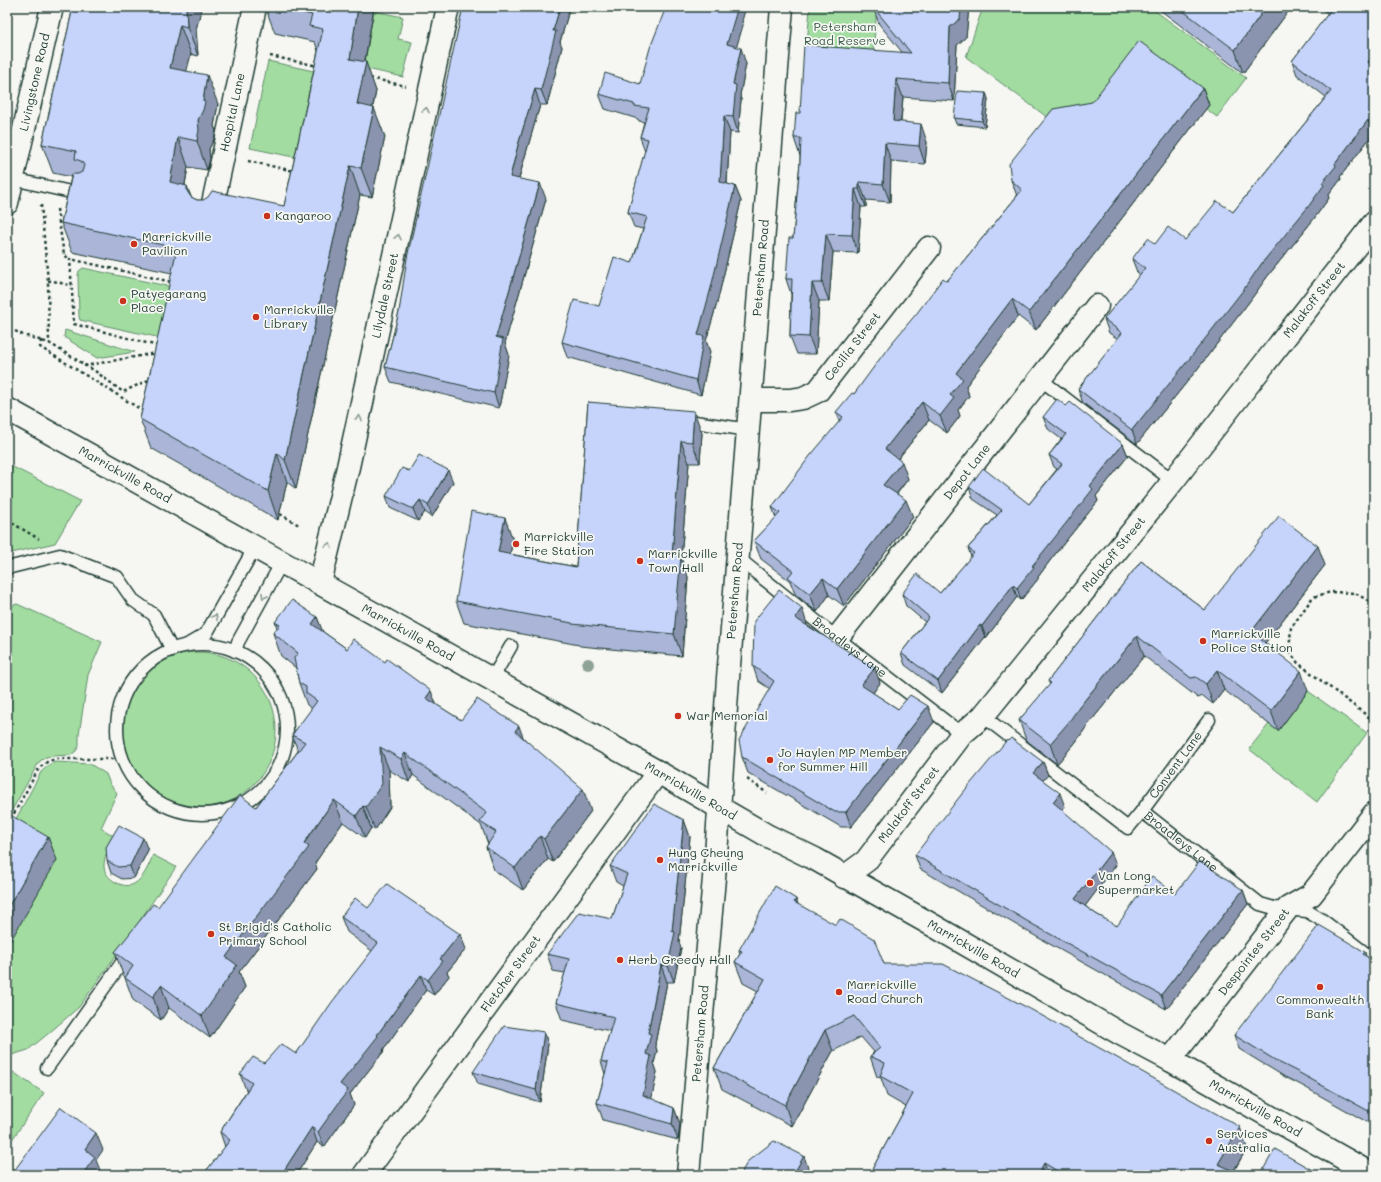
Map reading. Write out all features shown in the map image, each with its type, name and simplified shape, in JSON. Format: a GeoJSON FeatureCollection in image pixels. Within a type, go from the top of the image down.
{"type":"FeatureCollection","features":[{"type":"Feature","properties":{"kind":"street","name":"Livingstone Road"},"geometry":{"type":"LineString","coordinates":[[7,203],[52,7]]}},
{"type":"Feature","properties":{"kind":"street","name":"Hospital Lane"},"geometry":{"type":"LineString","coordinates":[[210,217],[255,7]]}},
{"type":"Feature","properties":{"kind":"street","name":"Lilydale Street"},"geometry":{"type":"LineString","coordinates":[[320,583],[350,459],[448,7]]}},
{"type":"Feature","properties":{"kind":"street","name":"Petersham Road"},"geometry":{"type":"LineString","coordinates":[[688,1175],[716,855],[718,808],[782,7]]}},
{"type":"Feature","properties":{"kind":"street","name":"Malakoff Street"},"geometry":{"type":"LineString","coordinates":[[844,876],[866,861],[962,734],[983,716],[1173,481],[1374,223]]}},
{"type":"Feature","properties":{"kind":"street","name":"Cecilia Street"},"geometry":{"type":"LineString","coordinates":[[751,400],[790,400],[803,398],[818,391],[929,248]]}},
{"type":"Feature","properties":{"kind":"street","name":"Depot Lane"},"geometry":{"type":"LineString","coordinates":[[837,638],[1097,306]]}},
{"type":"Feature","properties":{"kind":"street","name":"Marrickville Road"},"geometry":{"type":"LineString","coordinates":[[7,409],[658,772],[768,836],[815,860],[934,926],[1118,1033],[1170,1060],[1373,1175]]}},
{"type":"Feature","properties":{"kind":"street","name":"Fletcher Street"},"geometry":{"type":"LineString","coordinates":[[364,1175],[658,772]]}},
{"type":"Feature","properties":{"kind":"street","name":"Despointes Street"},"geometry":{"type":"LineString","coordinates":[[1170,1060],[1288,908],[1311,895],[1374,814]]}},
{"type":"Feature","properties":{"kind":"lane"},"geometry":{"type":"LineString","coordinates":[[12,179],[87,196]]}},
{"type":"Feature","properties":{"kind":"lane"},"geometry":{"type":"LineString","coordinates":[[1040,379],[1173,481]]}},
{"type":"Feature","properties":{"kind":"lane"},"geometry":{"type":"LineString","coordinates":[[668,418],[749,430]]}},
{"type":"Feature","properties":{"kind":"lane"},"geometry":{"type":"LineString","coordinates":[[189,644],[218,645],[244,654],[266,672],[281,695],[288,722],[286,750],[275,775],[256,796],[231,809],[204,815],[176,811],[151,798],[132,778],[119,754],[116,725],[122,696],[138,671],[161,653],[189,644],[206,634],[255,547]]}},
{"type":"Feature","properties":{"kind":"lane"},"geometry":{"type":"LineString","coordinates":[[7,568],[60,555],[117,577],[133,600],[154,615],[172,650]]}},
{"type":"Feature","properties":{"kind":"lane","name":"Broadleys Lane"},"geometry":{"type":"LineString","coordinates":[[738,558],[837,638],[962,734]]}},
{"type":"Feature","properties":{"kind":"lane"},"geometry":{"type":"LineString","coordinates":[[235,651],[238,642],[282,562]]}},
{"type":"Feature","properties":{"kind":"lane"},"geometry":{"type":"LineString","coordinates":[[492,679],[511,646]]}},
{"type":"Feature","properties":{"kind":"lane","name":"Broadleys Lane"},"geometry":{"type":"LineString","coordinates":[[983,716],[1128,828],[1142,811],[1260,904],[1274,908],[1288,908],[1307,911],[1322,920],[1374,960]]}},
{"type":"Feature","properties":{"kind":"lane","name":"Convent Lane"},"geometry":{"type":"LineString","coordinates":[[1142,811],[1209,720]]}},
{"type":"Feature","properties":{"kind":"lane"},"geometry":{"type":"LineString","coordinates":[[222,822],[231,809]]}},
{"type":"Feature","properties":{"kind":"lane"},"geometry":{"type":"LineString","coordinates":[[47,1068],[134,945]]}},
{"type":"Feature","properties":{"kind":"path"},"geometry":{"type":"LineString","coordinates":[[246,50],[323,67]]}},
{"type":"Feature","properties":{"kind":"path"},"geometry":{"type":"LineString","coordinates":[[369,78],[430,92]]}},
{"type":"Feature","properties":{"kind":"path"},"geometry":{"type":"LineString","coordinates":[[224,156],[301,173]]}},
{"type":"Feature","properties":{"kind":"path"},"geometry":{"type":"LineString","coordinates":[[60,190],[57,205],[64,255],[70,259],[178,283]]}},
{"type":"Feature","properties":{"kind":"path"},"geometry":{"type":"LineString","coordinates":[[40,201],[48,281],[49,343]]}},
{"type":"Feature","properties":{"kind":"path"},"geometry":{"type":"LineString","coordinates":[[70,259],[74,324],[164,348]]}},
{"type":"Feature","properties":{"kind":"path"},"geometry":{"type":"LineString","coordinates":[[48,281],[54,281],[64,285],[72,285]]}},
{"type":"Feature","properties":{"kind":"path"},"geometry":{"type":"LineString","coordinates":[[15,331],[49,343],[84,366],[95,371],[123,392],[146,380],[153,380]]}},
{"type":"Feature","properties":{"kind":"path"},"geometry":{"type":"LineString","coordinates":[[40,340],[40,347],[150,416]]}},
{"type":"Feature","properties":{"kind":"path"},"geometry":{"type":"LineString","coordinates":[[84,366],[157,353]]}},
{"type":"Feature","properties":{"kind":"path"},"geometry":{"type":"LineString","coordinates":[[280,514],[299,524]]}},
{"type":"Feature","properties":{"kind":"path"},"geometry":{"type":"LineString","coordinates":[[7,520],[57,549],[60,555]]}},
{"type":"Feature","properties":{"kind":"path"},"geometry":{"type":"LineString","coordinates":[[1374,604],[1355,593],[1331,592],[1313,597],[1291,628],[1289,651],[1298,663],[1374,721]]}},
{"type":"Feature","properties":{"kind":"path"},"geometry":{"type":"LineString","coordinates":[[11,820],[39,768],[47,762],[55,759],[122,759]]}},
{"type":"Feature","properties":{"kind":"path"},"geometry":{"type":"LineString","coordinates":[[745,777],[767,793]]}},
{"type":"Feature","properties":{"kind":"green space","name":"Petersham Road Reserve"},"geometry":{"type":"Polygon","coordinates":[[[810,7],[877,7],[872,63],[806,58],[810,7]]]}},
{"type":"Feature","properties":{"kind":"green space"},"geometry":{"type":"Polygon","coordinates":[[[983,7],[1150,7],[1246,78],[1217,117],[1143,62],[1082,143],[966,57],[983,7]]]}},
{"type":"Feature","properties":{"kind":"green space"},"geometry":{"type":"Polygon","coordinates":[[[374,11],[403,17],[398,39],[412,42],[403,77],[349,65],[369,35],[374,11]]]}},
{"type":"Feature","properties":{"kind":"green space"},"geometry":{"type":"Polygon","coordinates":[[[268,61],[327,74],[308,160],[250,148],[268,61]]]}},
{"type":"Feature","properties":{"kind":"green space"},"geometry":{"type":"Polygon","coordinates":[[[83,268],[181,289],[170,340],[80,320],[78,275],[79,271],[83,268]]]}},
{"type":"Feature","properties":{"kind":"green space"},"geometry":{"type":"Polygon","coordinates":[[[65,330],[135,352],[97,358],[64,337],[65,330]]]}},
{"type":"Feature","properties":{"kind":"green space"},"geometry":{"type":"Polygon","coordinates":[[[7,464],[80,501],[55,543],[7,554],[7,464]]]}},
{"type":"Feature","properties":{"kind":"green space"},"geometry":{"type":"Polygon","coordinates":[[[17,604],[102,642],[88,675],[79,735],[79,746],[71,755],[46,757],[39,762],[7,819],[7,607],[17,604]]]}},
{"type":"Feature","properties":{"kind":"green space"},"geometry":{"type":"Polygon","coordinates":[[[198,652],[228,658],[241,665],[253,675],[263,687],[270,700],[276,730],[270,760],[263,773],[253,785],[241,795],[228,802],[198,808],[168,802],[155,795],[143,785],[133,773],[126,760],[120,730],[126,700],[133,687],[143,675],[155,665],[168,658],[198,652]]]}},
{"type":"Feature","properties":{"kind":"green space"},"geometry":{"type":"Polygon","coordinates":[[[1308,691],[1367,733],[1317,802],[1249,749],[1269,724],[1278,730],[1308,691]]]}},
{"type":"Feature","properties":{"kind":"green space"},"geometry":{"type":"Polygon","coordinates":[[[56,762],[90,764],[106,774],[110,784],[117,793],[101,828],[114,836],[104,862],[107,875],[111,879],[120,884],[134,884],[143,875],[153,855],[176,867],[79,1007],[28,1050],[12,1055],[7,1054],[9,832],[41,772],[50,764],[56,762]]]}},
{"type":"Feature","properties":{"kind":"green space"},"geometry":{"type":"Polygon","coordinates":[[[7,1068],[44,1093],[7,1147],[7,1068]]]}},
{"type":"Feature","properties":{"kind":"building"},"geometry":{"type":"Polygon","coordinates":[[[73,7],[186,7],[187,27],[180,25],[170,68],[207,75],[203,101],[205,102],[198,120],[199,130],[197,141],[178,137],[170,182],[187,186],[187,191],[191,197],[197,200],[203,200],[208,197],[212,191],[284,206],[323,29],[309,26],[312,15],[278,7],[358,7],[350,59],[366,62],[357,104],[374,108],[361,168],[350,166],[285,460],[277,453],[268,491],[140,419],[177,248],[61,223],[72,174],[82,172],[84,165],[81,161],[75,159],[76,151],[42,144],[73,7]]]}},
{"type":"Feature","properties":{"kind":"building"},"geometry":{"type":"Polygon","coordinates":[[[463,7],[560,7],[553,31],[556,31],[541,90],[535,89],[510,177],[540,183],[496,337],[503,339],[494,393],[385,367],[399,312],[407,258],[463,7]]]}},
{"type":"Feature","properties":{"kind":"building"},"geometry":{"type":"Polygon","coordinates":[[[666,7],[736,7],[735,9],[737,10],[727,44],[741,48],[733,84],[736,85],[733,117],[724,116],[720,182],[735,186],[711,288],[698,335],[704,336],[696,380],[562,342],[574,300],[599,306],[614,257],[632,263],[647,217],[628,212],[648,139],[640,137],[649,108],[634,106],[634,104],[599,94],[605,73],[640,84],[650,48],[666,7]]]}},
{"type":"Feature","properties":{"kind":"building"},"geometry":{"type":"Polygon","coordinates":[[[873,7],[961,7],[960,19],[950,27],[948,83],[896,79],[893,121],[921,124],[919,146],[885,143],[883,184],[859,182],[859,189],[855,189],[852,235],[826,234],[822,283],[812,283],[809,337],[790,336],[792,279],[786,279],[789,238],[793,238],[800,162],[801,138],[794,138],[796,113],[800,113],[804,45],[911,53],[873,7]]]}},
{"type":"Feature","properties":{"kind":"building"},"geometry":{"type":"Polygon","coordinates":[[[1178,7],[1266,7],[1235,50],[1178,7]]]}},
{"type":"Feature","properties":{"kind":"building"},"geometry":{"type":"Polygon","coordinates":[[[1333,7],[1374,7],[1374,54],[1368,62],[1374,66],[1374,120],[1372,122],[1368,120],[1335,164],[1336,166],[1322,183],[1324,185],[1308,207],[1262,263],[1244,289],[1132,430],[1078,389],[1122,333],[1104,319],[1145,268],[1132,259],[1148,238],[1155,244],[1168,227],[1185,240],[1217,201],[1233,212],[1331,91],[1292,61],[1333,7]]]}},
{"type":"Feature","properties":{"kind":"building"},"geometry":{"type":"Polygon","coordinates":[[[1139,41],[1203,88],[1029,312],[1012,299],[956,373],[963,379],[950,395],[954,398],[940,416],[922,402],[885,449],[902,462],[883,485],[906,500],[837,589],[823,578],[810,594],[788,577],[793,571],[754,541],[780,513],[772,507],[810,456],[843,417],[836,412],[852,393],[854,394],[890,345],[917,313],[943,278],[947,281],[1022,190],[1011,180],[1009,164],[1053,109],[1092,102],[1139,41]]]}},
{"type":"Feature","properties":{"kind":"building"},"geometry":{"type":"Polygon","coordinates":[[[957,91],[986,93],[982,121],[954,118],[957,91]]]}},
{"type":"Feature","properties":{"kind":"building"},"geometry":{"type":"Polygon","coordinates":[[[1057,399],[1066,406],[1070,402],[1123,444],[1090,486],[1093,489],[1032,566],[1034,567],[1017,588],[1013,585],[982,626],[980,625],[938,681],[901,653],[929,617],[902,594],[917,574],[940,593],[974,553],[968,548],[1002,510],[969,487],[983,468],[1029,504],[1062,464],[1049,455],[1066,434],[1043,417],[1057,399]]]}},
{"type":"Feature","properties":{"kind":"building"},"geometry":{"type":"Polygon","coordinates":[[[588,402],[694,411],[692,442],[681,441],[672,555],[681,556],[674,634],[572,624],[456,601],[471,511],[505,518],[498,552],[576,567],[588,402]]]}},
{"type":"Feature","properties":{"kind":"building"},"geometry":{"type":"Polygon","coordinates":[[[419,455],[448,470],[428,505],[420,500],[413,509],[386,496],[402,468],[409,471],[419,455]]]}},
{"type":"Feature","properties":{"kind":"building"},"geometry":{"type":"Polygon","coordinates":[[[1279,516],[1318,546],[1251,632],[1301,671],[1271,711],[1217,670],[1206,684],[1196,677],[1191,678],[1137,636],[1050,744],[1019,720],[1051,683],[1048,681],[1141,561],[1205,610],[1279,516]]]}},
{"type":"Feature","properties":{"kind":"building"},"geometry":{"type":"Polygon","coordinates":[[[779,590],[802,608],[795,618],[875,668],[861,685],[898,709],[910,695],[928,706],[846,812],[835,812],[742,757],[739,740],[774,681],[753,666],[754,621],[779,590]]]}},
{"type":"Feature","properties":{"kind":"building"},"geometry":{"type":"Polygon","coordinates":[[[292,600],[317,617],[312,624],[347,649],[353,639],[385,662],[387,659],[431,691],[426,698],[461,720],[477,699],[519,726],[515,731],[583,789],[544,839],[540,836],[515,868],[486,847],[496,832],[480,822],[487,813],[405,753],[401,759],[380,747],[382,784],[366,807],[363,806],[356,816],[334,800],[304,843],[309,847],[226,957],[237,965],[202,1016],[161,985],[153,997],[125,978],[133,966],[115,952],[153,904],[158,907],[240,795],[256,807],[305,742],[292,735],[317,701],[306,693],[306,687],[299,683],[294,658],[298,653],[273,633],[280,625],[275,622],[292,600]]]}},
{"type":"Feature","properties":{"kind":"building"},"geometry":{"type":"Polygon","coordinates":[[[1011,738],[1043,762],[1033,773],[1060,793],[1053,802],[1111,852],[1075,899],[1096,914],[1117,926],[1152,876],[1175,894],[1200,861],[1243,890],[1161,995],[1032,924],[915,855],[961,795],[1007,740],[1008,741],[1011,738]]]}},
{"type":"Feature","properties":{"kind":"building"},"geometry":{"type":"Polygon","coordinates":[[[654,804],[684,820],[672,931],[675,932],[668,966],[661,965],[648,1033],[651,1034],[646,1054],[651,1056],[643,1095],[674,1108],[672,1124],[597,1103],[608,1063],[601,1061],[614,1017],[556,1003],[569,959],[547,954],[579,912],[612,919],[627,874],[610,866],[654,804]]]}},
{"type":"Feature","properties":{"kind":"building"},"geometry":{"type":"Polygon","coordinates":[[[7,813],[48,837],[7,909],[7,813]]]}},
{"type":"Feature","properties":{"kind":"building"},"geometry":{"type":"Polygon","coordinates":[[[119,825],[143,838],[130,866],[118,867],[107,861],[106,847],[119,825]]]}},
{"type":"Feature","properties":{"kind":"building"},"geometry":{"type":"Polygon","coordinates":[[[387,884],[460,934],[440,959],[443,961],[428,980],[421,975],[377,1035],[378,1036],[340,1084],[348,1090],[318,1132],[312,1127],[281,1175],[203,1175],[230,1140],[220,1132],[252,1083],[240,1074],[253,1057],[264,1063],[281,1044],[296,1054],[332,1002],[378,943],[341,917],[355,898],[368,908],[387,884]]]}},
{"type":"Feature","properties":{"kind":"building"},"geometry":{"type":"Polygon","coordinates":[[[775,886],[796,899],[794,902],[836,925],[840,919],[874,939],[884,964],[943,964],[1032,1010],[1240,1127],[1218,1164],[1243,1175],[1168,1175],[1161,1171],[1158,1175],[1064,1175],[1044,1163],[1038,1175],[869,1175],[913,1094],[880,1076],[885,1063],[870,1056],[880,1048],[854,1016],[825,1030],[785,1105],[714,1068],[765,979],[735,962],[742,951],[739,950],[775,886]]]}},
{"type":"Feature","properties":{"kind":"building"},"geometry":{"type":"Polygon","coordinates":[[[1319,925],[1365,952],[1363,954],[1374,962],[1374,1114],[1280,1063],[1234,1035],[1319,925]]]}},
{"type":"Feature","properties":{"kind":"building"},"geometry":{"type":"Polygon","coordinates":[[[504,1026],[544,1032],[536,1090],[473,1072],[504,1026]]]}},
{"type":"Feature","properties":{"kind":"building"},"geometry":{"type":"Polygon","coordinates":[[[61,1107],[96,1133],[85,1149],[95,1157],[82,1175],[11,1175],[61,1107]]]}},
{"type":"Feature","properties":{"kind":"building"},"geometry":{"type":"Polygon","coordinates":[[[774,1141],[804,1156],[793,1175],[740,1175],[748,1161],[774,1141]]]}},
{"type":"Feature","properties":{"kind":"building"},"geometry":{"type":"Polygon","coordinates":[[[1275,1149],[1321,1175],[1260,1175],[1275,1149]]]}},
{"type":"Feature","properties":{"kind":"place","name":"Kangaroo"},"geometry":{"type":"Point","coordinates":[267,216]}},
{"type":"Feature","properties":{"kind":"place","name":"Marrickville Pavilion"},"geometry":{"type":"Point","coordinates":[134,244]}},
{"type":"Feature","properties":{"kind":"place","name":"Patyegarang Place"},"geometry":{"type":"Point","coordinates":[123,301]}},
{"type":"Feature","properties":{"kind":"place","name":"Marrickville Library"},"geometry":{"type":"Point","coordinates":[256,317]}},
{"type":"Feature","properties":{"kind":"place","name":"Marrickville Fire Station"},"geometry":{"type":"Point","coordinates":[516,544]}},
{"type":"Feature","properties":{"kind":"place","name":"Marrickville Town Hall"},"geometry":{"type":"Point","coordinates":[640,561]}},
{"type":"Feature","properties":{"kind":"place","name":"Marrickville Police Station"},"geometry":{"type":"Point","coordinates":[1203,641]}},
{"type":"Feature","properties":{"kind":"place","name":"War Memorial"},"geometry":{"type":"Point","coordinates":[678,716]}},
{"type":"Feature","properties":{"kind":"place","name":"Jo Haylen MP Member for Summer Hill"},"geometry":{"type":"Point","coordinates":[770,760]}},
{"type":"Feature","properties":{"kind":"place","name":"Hung Cheung Marrickville"},"geometry":{"type":"Point","coordinates":[660,860]}},
{"type":"Feature","properties":{"kind":"place","name":"Van Long Supermarket"},"geometry":{"type":"Point","coordinates":[1090,883]}},
{"type":"Feature","properties":{"kind":"place","name":"St Brigid's Catholic Primary School"},"geometry":{"type":"Point","coordinates":[211,934]}},
{"type":"Feature","properties":{"kind":"place","name":"Herb Greedy Hall"},"geometry":{"type":"Point","coordinates":[620,960]}},
{"type":"Feature","properties":{"kind":"place","name":"Commonwealth Bank"},"geometry":{"type":"Point","coordinates":[1320,987]}},
{"type":"Feature","properties":{"kind":"place","name":"Marrickville Road Church"},"geometry":{"type":"Point","coordinates":[839,992]}},
{"type":"Feature","properties":{"kind":"place","name":"Services Australia"},"geometry":{"type":"Point","coordinates":[1209,1141]}}]}
